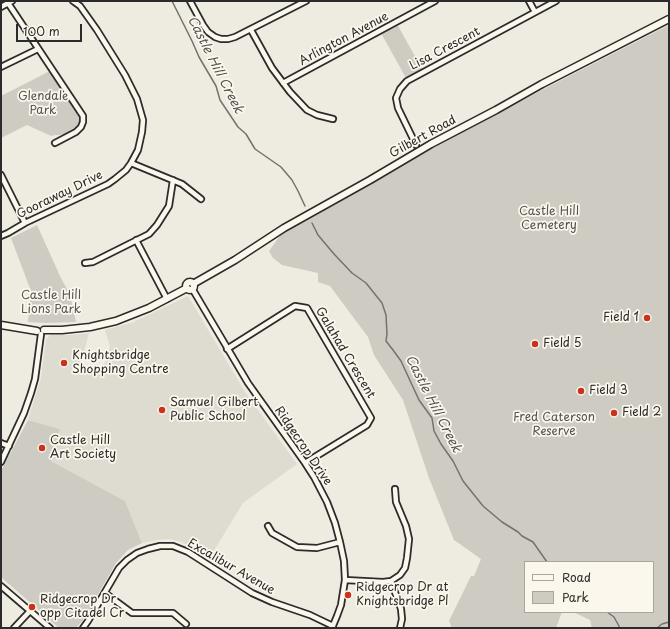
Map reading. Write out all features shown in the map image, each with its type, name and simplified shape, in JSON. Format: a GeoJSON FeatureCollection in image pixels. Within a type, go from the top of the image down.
{"type":"FeatureCollection","features":[{"type":"Feature","properties":{"kind":"main road","name":"Gilbert Road"},"geometry":{"type":"LineString","coordinates":[[1,325],[41,332],[90,327],[116,321],[140,312],[191,287],[284,228],[431,144],[542,84],[669,19]]}},
{"type":"Feature","properties":{"kind":"street","name":"Gooraway Drive"},"geometry":{"type":"LineString","coordinates":[[1,236],[8,234],[25,223],[108,184],[126,170],[138,150],[143,120],[137,99],[125,75],[97,30],[80,6],[73,1]]}},
{"type":"Feature","properties":{"kind":"street"},"geometry":{"type":"LineString","coordinates":[[190,1],[208,32],[221,39],[236,37],[306,1]]}},
{"type":"Feature","properties":{"kind":"street","name":"Arlington Avenue"},"geometry":{"type":"LineString","coordinates":[[283,83],[436,1]]}},
{"type":"Feature","properties":{"kind":"street"},"geometry":{"type":"LineString","coordinates":[[529,1],[535,12]]}},
{"type":"Feature","properties":{"kind":"street","name":"Lisa Crescent"},"geometry":{"type":"LineString","coordinates":[[416,145],[398,108],[396,98],[400,89],[407,81],[556,1]]}},
{"type":"Feature","properties":{"kind":"street"},"geometry":{"type":"LineString","coordinates":[[1,7],[10,2],[38,49],[83,116],[81,127],[76,132],[55,143]]}},
{"type":"Feature","properties":{"kind":"street"},"geometry":{"type":"LineString","coordinates":[[251,30],[272,68],[283,83],[308,110],[317,115],[333,119]]}},
{"type":"Feature","properties":{"kind":"street"},"geometry":{"type":"LineString","coordinates":[[1,67],[38,49]]}},
{"type":"Feature","properties":{"kind":"street"},"geometry":{"type":"LineString","coordinates":[[130,163],[182,184],[201,199]]}},
{"type":"Feature","properties":{"kind":"street"},"geometry":{"type":"LineString","coordinates":[[1,175],[25,223]]}},
{"type":"Feature","properties":{"kind":"street"},"geometry":{"type":"LineString","coordinates":[[85,263],[93,262],[148,234],[157,225],[169,206],[173,180]]}},
{"type":"Feature","properties":{"kind":"street"},"geometry":{"type":"LineString","coordinates":[[136,240],[166,299]]}},
{"type":"Feature","properties":{"kind":"street","name":"Ridgecrop Drive"},"geometry":{"type":"LineString","coordinates":[[191,287],[251,388],[305,463],[327,502],[340,542],[344,561],[345,580],[341,605],[332,627]]}},
{"type":"Feature","properties":{"kind":"street","name":"Galahad Crescent"},"geometry":{"type":"LineString","coordinates":[[227,349],[295,306],[307,308],[371,418],[367,425],[305,463]]}},
{"type":"Feature","properties":{"kind":"street"},"geometry":{"type":"LineString","coordinates":[[1,462],[24,413],[31,393],[36,373],[41,332]]}},
{"type":"Feature","properties":{"kind":"street"},"geometry":{"type":"LineString","coordinates":[[1,443],[9,446]]}},
{"type":"Feature","properties":{"kind":"street"},"geometry":{"type":"LineString","coordinates":[[345,580],[391,581],[400,575],[405,568],[409,539],[406,526],[396,502],[395,490]]}},
{"type":"Feature","properties":{"kind":"street"},"geometry":{"type":"LineString","coordinates":[[268,526],[272,533],[297,547],[317,548],[340,542]]}},
{"type":"Feature","properties":{"kind":"street","name":"Excalibur Avenue"},"geometry":{"type":"LineString","coordinates":[[83,628],[119,568],[137,553],[148,548],[160,546],[173,546],[188,552],[252,593],[272,602],[310,615],[332,627]]}},
{"type":"Feature","properties":{"kind":"street"},"geometry":{"type":"LineString","coordinates":[[391,581],[400,605],[402,618],[400,628]]}},
{"type":"Feature","properties":{"kind":"street"},"geometry":{"type":"LineString","coordinates":[[1,586],[50,628]]}},
{"type":"Feature","properties":{"kind":"street"},"geometry":{"type":"LineString","coordinates":[[105,593],[132,613],[173,613],[186,624]]}},
{"type":"Feature","properties":{"kind":"street"},"geometry":{"type":"LineString","coordinates":[[14,628],[30,611]]}},
{"type":"Feature","properties":{"kind":"shaded area","name":"Samuel Gilbert Public School"},"geometry":{"type":"Polygon","coordinates":[[[188,296],[245,392],[297,464],[243,503],[210,557],[193,547],[170,539],[142,543],[125,501],[51,461],[60,429],[28,420],[41,378],[46,340],[50,335],[89,333],[80,365],[102,372],[110,347],[105,330],[131,323],[188,296]]]}},
{"type":"Feature","properties":{"kind":"green space"},"geometry":{"type":"Polygon","coordinates":[[[397,24],[422,69],[406,78],[381,33],[397,24]]]}},
{"type":"Feature","properties":{"kind":"green space"},"geometry":{"type":"Polygon","coordinates":[[[669,25],[669,628],[592,628],[590,620],[575,613],[654,613],[654,561],[524,561],[524,613],[562,613],[556,628],[452,628],[449,621],[471,576],[474,576],[481,559],[454,540],[429,478],[403,400],[374,355],[368,337],[330,286],[318,282],[318,273],[282,265],[273,258],[269,251],[282,233],[430,150],[540,91],[669,25]]]}},
{"type":"Feature","properties":{"kind":"green space","name":"Glendale Park"},"geometry":{"type":"Polygon","coordinates":[[[50,71],[80,115],[79,125],[66,134],[51,136],[27,125],[1,138],[1,96],[50,71]]]}},
{"type":"Feature","properties":{"kind":"green space","name":"Castle Hill Lions Park"},"geometry":{"type":"Polygon","coordinates":[[[37,225],[70,295],[76,322],[28,322],[31,291],[11,238],[37,225]]]}},
{"type":"Feature","properties":{"kind":"green space"},"geometry":{"type":"Polygon","coordinates":[[[28,420],[60,429],[51,461],[125,501],[142,543],[128,550],[116,563],[83,620],[76,628],[59,628],[1,577],[1,471],[28,420]]]}},
{"type":"Feature","properties":{"kind":"waterway","name":"Castle Hill Creek"},"geometry":{"type":"LineString","coordinates":[[172,1],[199,57],[216,86],[220,100],[238,127],[246,134],[255,149],[281,167],[292,180],[305,206]]}},
{"type":"Feature","properties":{"kind":"waterway","name":"Castle Hill Creek"},"geometry":{"type":"LineString","coordinates":[[312,223],[318,235],[334,254],[352,273],[366,283],[382,303],[386,315],[386,341],[401,361],[419,400],[432,418],[434,431],[453,461],[463,481],[483,506],[502,522],[533,542],[546,561]]}},
{"type":"Feature","properties":{"kind":"waterway","name":"Castle Hill Creek"},"geometry":{"type":"LineString","coordinates":[[608,613],[614,617],[620,628]]}},
{"type":"Feature","properties":{"kind":"waterway"},"geometry":{"type":"LineString","coordinates":[[657,628],[662,624],[669,622]]}},
{"type":"Feature","properties":{"kind":"place","name":"Field 1"},"geometry":{"type":"Point","coordinates":[647,318]}},
{"type":"Feature","properties":{"kind":"place","name":"Field 5"},"geometry":{"type":"Point","coordinates":[535,344]}},
{"type":"Feature","properties":{"kind":"place","name":"Knightsbridge Shopping Centre"},"geometry":{"type":"Point","coordinates":[64,363]}},
{"type":"Feature","properties":{"kind":"place","name":"Field 3"},"geometry":{"type":"Point","coordinates":[581,391]}},
{"type":"Feature","properties":{"kind":"place","name":"Samuel Gilbert Public School"},"geometry":{"type":"Point","coordinates":[162,410]}},
{"type":"Feature","properties":{"kind":"place","name":"Field 2"},"geometry":{"type":"Point","coordinates":[614,413]}},
{"type":"Feature","properties":{"kind":"place","name":"Castle Hill Art Society"},"geometry":{"type":"Point","coordinates":[42,448]}},
{"type":"Feature","properties":{"kind":"place","name":"Ridgecrop Dr at Knightsbridge Pl"},"geometry":{"type":"Point","coordinates":[348,595]}},
{"type":"Feature","properties":{"kind":"place","name":"Ridgecrop Dr opp Citadel Cr"},"geometry":{"type":"Point","coordinates":[32,607]}},
{"type":"Feature","properties":{"kind":"park label","name":"Castle Hill Cemetery"},"geometry":{"type":"Point","coordinates":[549,219]}},
{"type":"Feature","properties":{"kind":"park label","name":"Fred Caterson Reserve"},"geometry":{"type":"Point","coordinates":[554,425]}}]}
